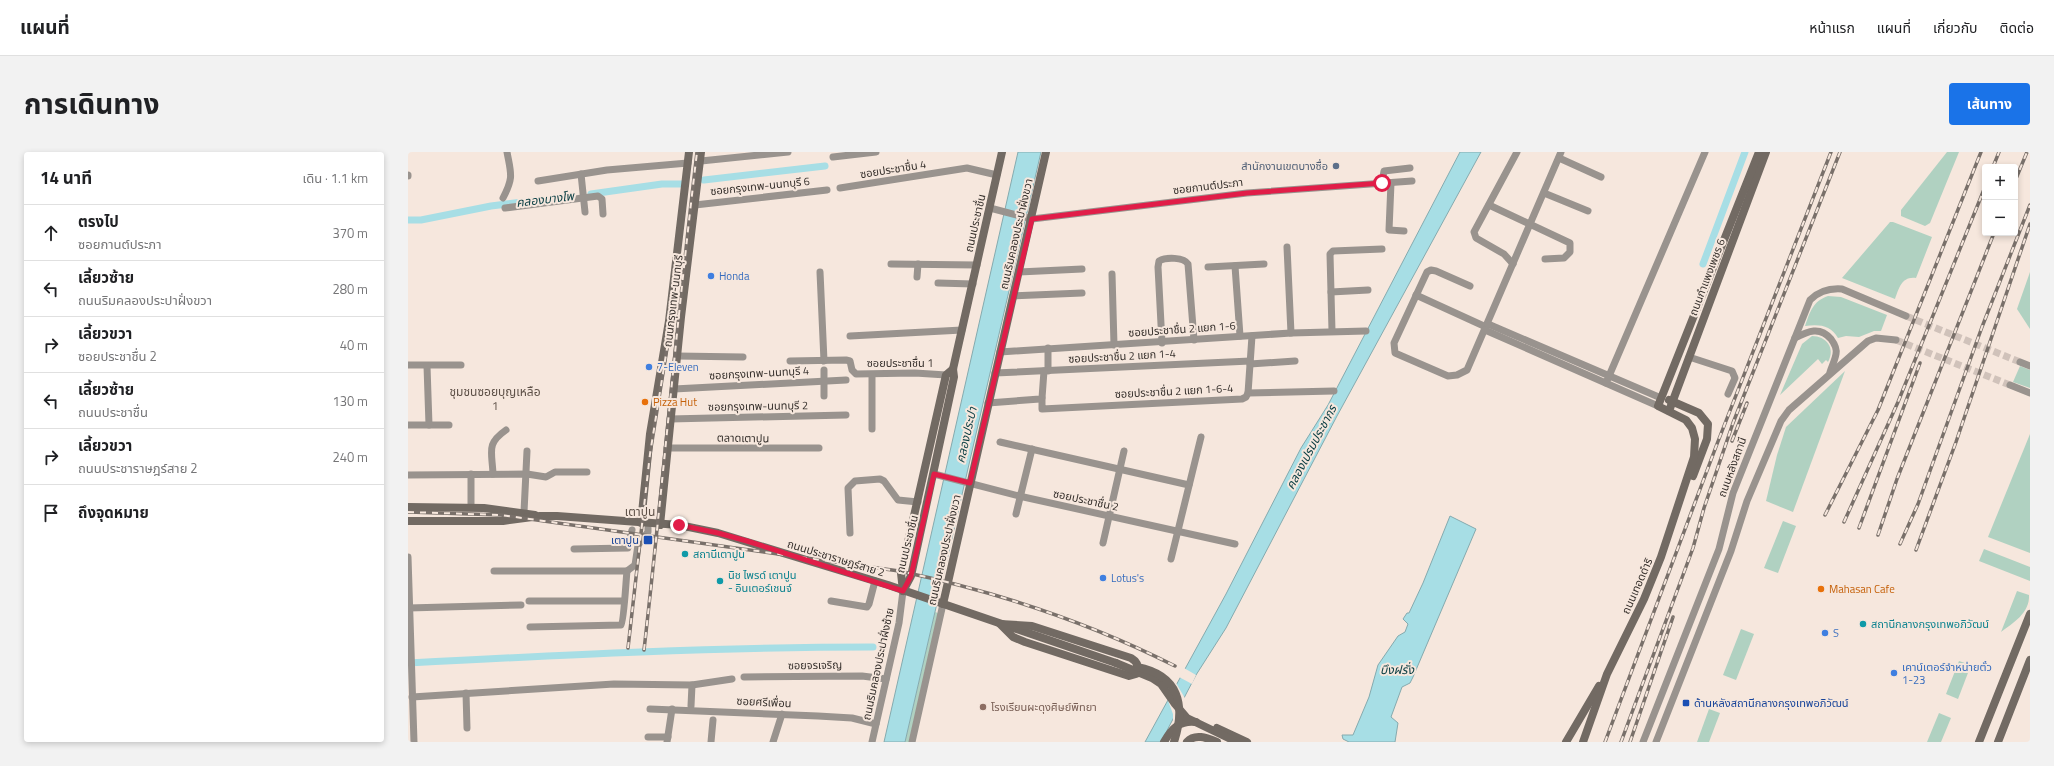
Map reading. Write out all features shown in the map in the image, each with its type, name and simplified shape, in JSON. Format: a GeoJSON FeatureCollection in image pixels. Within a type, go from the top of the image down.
{"type":"FeatureCollection","features":[{"type":"Feature","properties":{"kind":"main road","name":"ถนนกรุงเทพ-นนทบุรี"},"geometry":{"type":"LineString","coordinates":[[660,525],[677,356],[702,152]]}},
{"type":"Feature","properties":{"kind":"main road","name":"ถนนประชาชื่น"},"geometry":{"type":"LineString","coordinates":[[903,591],[911,576],[938,476],[954,377],[953,369],[1002,152]]}},
{"type":"Feature","properties":{"kind":"main road","name":"ถนนริมคลองประปาฝั่งขวา"},"geometry":{"type":"LineString","coordinates":[[941,604],[1019,272],[1029,218],[1046,152]]}},
{"type":"Feature","properties":{"kind":"main road","name":"ถนนกำแพงเพชร 6"},"geometry":{"type":"LineString","coordinates":[[1660,402],[1759,152]]}},
{"type":"Feature","properties":{"kind":"main road","name":"ถนนกำแพงเพชร 6"},"geometry":{"type":"LineString","coordinates":[[1669,411],[1766,152]]}},
{"type":"Feature","properties":{"kind":"main road","name":"ถนนกรุงเทพ-นนทบุรี"},"geometry":{"type":"LineString","coordinates":[[641,523],[650,434],[669,321],[689,158]]}},
{"type":"Feature","properties":{"kind":"main road"},"geometry":{"type":"LineString","coordinates":[[689,158],[700,161]]}},
{"type":"Feature","properties":{"kind":"main road"},"geometry":{"type":"LineString","coordinates":[[946,375],[953,369]]}},
{"type":"Feature","properties":{"kind":"main road","name":"ถนนประชาชื่น"},"geometry":{"type":"LineString","coordinates":[[903,591],[901,573],[946,375]]}},
{"type":"Feature","properties":{"kind":"main road","name":"ถนนเทอดดำริ"},"geometry":{"type":"LineString","coordinates":[[1566,742],[1607,674],[1644,599],[1680,504],[1700,460],[1709,432],[1708,424],[1705,418],[1699,413],[1673,401],[1660,402]]}},
{"type":"Feature","properties":{"kind":"main road","name":"ถนนเทอดดำริ"},"geometry":{"type":"LineString","coordinates":[[1660,402],[1669,411],[1686,420],[1692,428],[1696,439],[1694,457],[1680,504]]}},
{"type":"Feature","properties":{"kind":"main road","name":"ถนนประชาราษฎร์สาย 2"},"geometry":{"type":"LineString","coordinates":[[408,507],[471,507],[524,512],[540,516],[660,525],[679,525],[718,533],[875,581],[1116,663],[1152,678],[1161,684],[1180,711],[1194,722],[1237,742]]}},
{"type":"Feature","properties":{"kind":"main road","name":"ถนนประชาราษฎร์สาย 2"},"geometry":{"type":"LineString","coordinates":[[408,521],[503,521],[540,516]]}},
{"type":"Feature","properties":{"kind":"main road"},"geometry":{"type":"LineString","coordinates":[[1979,742],[2030,614]]}},
{"type":"Feature","properties":{"kind":"main road"},"geometry":{"type":"LineString","coordinates":[[1000,624],[1032,626],[1131,658],[1135,661],[1138,670],[1136,674],[1129,676],[1025,642],[1013,637],[1000,624]]}},
{"type":"Feature","properties":{"kind":"main road"},"geometry":{"type":"LineString","coordinates":[[1998,742],[2030,660]]}},
{"type":"Feature","properties":{"kind":"main road","name":"ถนนเทอดดำริ"},"geometry":{"type":"LineString","coordinates":[[1583,742],[1607,674]]}},
{"type":"Feature","properties":{"kind":"main road"},"geometry":{"type":"LineString","coordinates":[[1174,742],[1180,711]]}},
{"type":"Feature","properties":{"kind":"main road"},"geometry":{"type":"LineString","coordinates":[[1164,742],[1177,725],[1188,721],[1216,728],[1247,742]]}},
{"type":"Feature","properties":{"kind":"main road"},"geometry":{"type":"LineString","coordinates":[[1190,740],[1203,736],[1213,740],[1216,728]]}},
{"type":"Feature","properties":{"kind":"street"},"geometry":{"type":"LineString","coordinates":[[503,198],[510,185],[507,152]]}},
{"type":"Feature","properties":{"kind":"street"},"geometry":{"type":"LineString","coordinates":[[700,161],[788,152]]}},
{"type":"Feature","properties":{"kind":"street"},"geometry":{"type":"LineString","coordinates":[[833,157],[876,152]]}},
{"type":"Feature","properties":{"kind":"street"},"geometry":{"type":"LineString","coordinates":[[1513,264],[1504,254],[1474,235],[1474,232],[1517,152]]}},
{"type":"Feature","properties":{"kind":"street"},"geometry":{"type":"LineString","coordinates":[[1608,380],[1705,152]]}},
{"type":"Feature","properties":{"kind":"street"},"geometry":{"type":"LineString","coordinates":[[1470,286],[1431,270],[1428,272],[1394,343],[1395,353],[1448,376],[1457,375],[1467,370],[1560,155],[1600,177]]}},
{"type":"Feature","properties":{"kind":"street"},"geometry":{"type":"LineString","coordinates":[[538,181],[689,158]]}},
{"type":"Feature","properties":{"kind":"street","name":"ซอยประชาชื่น 4"},"geometry":{"type":"LineString","coordinates":[[840,188],[968,168],[997,175]]}},
{"type":"Feature","properties":{"kind":"street"},"geometry":{"type":"LineString","coordinates":[[1382,183],[1382,174],[1384,171],[1410,168]]}},
{"type":"Feature","properties":{"kind":"street"},"geometry":{"type":"LineString","coordinates":[[581,174],[585,212]]}},
{"type":"Feature","properties":{"kind":"street","name":"ซอยกานต์ประภา"},"geometry":{"type":"LineString","coordinates":[[990,208],[1004,213],[1029,218],[1247,193],[1412,181]]}},
{"type":"Feature","properties":{"kind":"street"},"geometry":{"type":"LineString","coordinates":[[1391,183],[1389,230],[1404,231]]}},
{"type":"Feature","properties":{"kind":"street","name":"ซอยกรุงเทพ-นนทบุรี 6"},"geometry":{"type":"LineString","coordinates":[[695,205],[827,190]]}},
{"type":"Feature","properties":{"kind":"street"},"geometry":{"type":"LineString","coordinates":[[1544,193],[1588,211]]}},
{"type":"Feature","properties":{"kind":"street"},"geometry":{"type":"LineString","coordinates":[[505,208],[583,196],[601,198],[603,214]]}},
{"type":"Feature","properties":{"kind":"street"},"geometry":{"type":"LineString","coordinates":[[1489,205],[1570,243],[1570,252],[1564,258],[1545,259]]}},
{"type":"Feature","properties":{"kind":"street"},"geometry":{"type":"LineString","coordinates":[[1287,247],[1291,333]]}},
{"type":"Feature","properties":{"kind":"street"},"geometry":{"type":"LineString","coordinates":[[1332,331],[1330,254],[1333,252],[1382,249]]}},
{"type":"Feature","properties":{"kind":"street"},"geometry":{"type":"LineString","coordinates":[[1162,343],[1158,264],[1159,260],[1163,259],[1184,260],[1188,264],[1194,340]]}},
{"type":"Feature","properties":{"kind":"street"},"geometry":{"type":"LineString","coordinates":[[891,264],[977,265]]}},
{"type":"Feature","properties":{"kind":"street"},"geometry":{"type":"LineString","coordinates":[[917,277],[918,264]]}},
{"type":"Feature","properties":{"kind":"street"},"geometry":{"type":"LineString","coordinates":[[1208,267],[1264,264]]}},
{"type":"Feature","properties":{"kind":"street"},"geometry":{"type":"LineString","coordinates":[[1236,266],[1240,336]]}},
{"type":"Feature","properties":{"kind":"street"},"geometry":{"type":"LineString","coordinates":[[1019,272],[1082,269]]}},
{"type":"Feature","properties":{"kind":"street"},"geometry":{"type":"LineString","coordinates":[[820,272],[824,361]]}},
{"type":"Feature","properties":{"kind":"street"},"geometry":{"type":"LineString","coordinates":[[1112,274],[1114,345]]}},
{"type":"Feature","properties":{"kind":"street"},"geometry":{"type":"LineString","coordinates":[[938,283],[973,284]]}},
{"type":"Feature","properties":{"kind":"street","name":"ถนนหลังสถานี"},"geometry":{"type":"LineString","coordinates":[[1643,742],[1719,550],[1733,494],[1810,300],[1819,293],[1832,289],[1842,289],[1906,316]]}},
{"type":"Feature","properties":{"kind":"street"},"geometry":{"type":"LineString","coordinates":[[1331,292],[1368,290]]}},
{"type":"Feature","properties":{"kind":"street"},"geometry":{"type":"LineString","coordinates":[[1013,296],[1082,293]]}},
{"type":"Feature","properties":{"kind":"street"},"geometry":{"type":"LineString","coordinates":[[1416,295],[1660,402]]}},
{"type":"Feature","properties":{"kind":"street"},"geometry":{"type":"LineString","coordinates":[[850,336],[962,330]]}},
{"type":"Feature","properties":{"kind":"street"},"geometry":{"type":"LineString","coordinates":[[1795,338],[1807,332],[1818,330],[1827,334],[1833,342],[1836,352],[1830,372]]}},
{"type":"Feature","properties":{"kind":"street","name":"ซอยประชาชื่น 2 แยก 1-6"},"geometry":{"type":"LineString","coordinates":[[1000,352],[1048,348],[1162,343],[1291,333],[1366,331]]}},
{"type":"Feature","properties":{"kind":"street","name":"ซอยประชาชื่น 2 แยก 1-6-4"},"geometry":{"type":"LineString","coordinates":[[1042,398],[1042,409],[1242,399],[1248,393],[1252,336]]}},
{"type":"Feature","properties":{"kind":"street"},"geometry":{"type":"LineString","coordinates":[[1656,742],[1731,550],[1747,501],[1774,435],[1789,410],[1830,372],[1868,341],[1876,338],[1896,340]]}},
{"type":"Feature","properties":{"kind":"street"},"geometry":{"type":"LineString","coordinates":[[988,404],[1037,401],[1042,398],[1048,348]]}},
{"type":"Feature","properties":{"kind":"street"},"geometry":{"type":"LineString","coordinates":[[677,356],[744,357]]}},
{"type":"Feature","properties":{"kind":"street"},"geometry":{"type":"LineString","coordinates":[[1689,357],[1732,371],[1735,378],[1728,394]]}},
{"type":"Feature","properties":{"kind":"street","name":"ซอยประชาชื่น 1"},"geometry":{"type":"LineString","coordinates":[[790,361],[850,361],[852,370],[856,374],[872,375],[915,373],[946,375]]}},
{"type":"Feature","properties":{"kind":"street","name":"ซอยประชาชื่น 2 แยก 1-4"},"geometry":{"type":"LineString","coordinates":[[995,373],[1295,361]]}},
{"type":"Feature","properties":{"kind":"street"},"geometry":{"type":"LineString","coordinates":[[2020,362],[2030,366]]}},
{"type":"Feature","properties":{"kind":"street"},"geometry":{"type":"LineString","coordinates":[[408,365],[461,366]]}},
{"type":"Feature","properties":{"kind":"street"},"geometry":{"type":"LineString","coordinates":[[427,366],[429,425]]}},
{"type":"Feature","properties":{"kind":"street"},"geometry":{"type":"LineString","coordinates":[[824,370],[824,396]]}},
{"type":"Feature","properties":{"kind":"street"},"geometry":{"type":"LineString","coordinates":[[872,375],[872,429]]}},
{"type":"Feature","properties":{"kind":"street","name":"ซอยกรุงเทพ-นนทบุรี 4"},"geometry":{"type":"LineString","coordinates":[[674,389],[846,380]]}},
{"type":"Feature","properties":{"kind":"street"},"geometry":{"type":"LineString","coordinates":[[2010,385],[2030,393]]}},
{"type":"Feature","properties":{"kind":"street"},"geometry":{"type":"LineString","coordinates":[[1248,393],[1334,391]]}},
{"type":"Feature","properties":{"kind":"street","name":"ซอยกรุงเทพ-นนทบุรี 2"},"geometry":{"type":"LineString","coordinates":[[670,419],[846,415]]}},
{"type":"Feature","properties":{"kind":"street"},"geometry":{"type":"LineString","coordinates":[[408,426],[449,425]]}},
{"type":"Feature","properties":{"kind":"street"},"geometry":{"type":"LineString","coordinates":[[493,474],[492,444],[498,436],[506,430]]}},
{"type":"Feature","properties":{"kind":"street"},"geometry":{"type":"LineString","coordinates":[[1171,559],[1201,437]]}},
{"type":"Feature","properties":{"kind":"street"},"geometry":{"type":"LineString","coordinates":[[1000,442],[1120,468],[1189,485]]}},
{"type":"Feature","properties":{"kind":"street","name":"ตลาดเตาปูน"},"geometry":{"type":"LineString","coordinates":[[667,448],[818,448]]}},
{"type":"Feature","properties":{"kind":"street"},"geometry":{"type":"LineString","coordinates":[[1016,514],[1019,496],[1032,449]]}},
{"type":"Feature","properties":{"kind":"street"},"geometry":{"type":"LineString","coordinates":[[524,512],[528,451]]}},
{"type":"Feature","properties":{"kind":"street"},"geometry":{"type":"LineString","coordinates":[[1103,543],[1124,451]]}},
{"type":"Feature","properties":{"kind":"street"},"geometry":{"type":"LineString","coordinates":[[408,475],[526,474],[546,477],[555,472],[587,472]]}},
{"type":"Feature","properties":{"kind":"street"},"geometry":{"type":"LineString","coordinates":[[471,474],[471,507]]}},
{"type":"Feature","properties":{"kind":"street","name":"ซอยประชาชื่น 2"},"geometry":{"type":"LineString","coordinates":[[938,476],[1019,496],[1235,544]]}},
{"type":"Feature","properties":{"kind":"street"},"geometry":{"type":"LineString","coordinates":[[850,533],[848,488],[855,481],[880,479],[884,481],[898,500],[918,502]]}},
{"type":"Feature","properties":{"kind":"street"},"geometry":{"type":"LineString","coordinates":[[641,523],[648,528],[660,525]]}},
{"type":"Feature","properties":{"kind":"street"},"geometry":{"type":"LineString","coordinates":[[494,571],[627,571],[635,565],[638,545],[648,532],[648,528]]}},
{"type":"Feature","properties":{"kind":"street"},"geometry":{"type":"LineString","coordinates":[[574,549],[628,548],[632,530]]}},
{"type":"Feature","properties":{"kind":"street"},"geometry":{"type":"LineString","coordinates":[[408,557],[411,695],[414,742]]}},
{"type":"Feature","properties":{"kind":"street"},"geometry":{"type":"LineString","coordinates":[[530,627],[622,625],[624,621],[627,571]]}},
{"type":"Feature","properties":{"kind":"street"},"geometry":{"type":"LineString","coordinates":[[831,601],[867,607],[875,581]]}},
{"type":"Feature","properties":{"kind":"street","name":"ถนนริมคลองประปาฝั่งซ้าย"},"geometry":{"type":"LineString","coordinates":[[872,742],[899,623],[903,591]]}},
{"type":"Feature","properties":{"kind":"street"},"geometry":{"type":"LineString","coordinates":[[529,601],[624,601]]}},
{"type":"Feature","properties":{"kind":"street","name":"ถนนริมคลองประปาฝั่งขวา"},"geometry":{"type":"LineString","coordinates":[[912,742],[941,604]]}},
{"type":"Feature","properties":{"kind":"street"},"geometry":{"type":"LineString","coordinates":[[409,608],[521,605]]}},
{"type":"Feature","properties":{"kind":"street","name":"ซอยจรเจริญ"},"geometry":{"type":"LineString","coordinates":[[744,678],[862,676],[886,679]]}},
{"type":"Feature","properties":{"kind":"street"},"geometry":{"type":"LineString","coordinates":[[411,695],[466,694],[624,684],[692,685],[732,679]]}},
{"type":"Feature","properties":{"kind":"street"},"geometry":{"type":"LineString","coordinates":[[691,706],[692,685]]}},
{"type":"Feature","properties":{"kind":"street"},"geometry":{"type":"LineString","coordinates":[[466,694],[467,728]]}},
{"type":"Feature","properties":{"kind":"street","name":"ซอยศรีเพื่อน"},"geometry":{"type":"LineString","coordinates":[[650,709],[852,718],[876,724]]}},
{"type":"Feature","properties":{"kind":"street"},"geometry":{"type":"LineString","coordinates":[[648,737],[668,740],[672,709]]}},
{"type":"Feature","properties":{"kind":"street"},"geometry":{"type":"LineString","coordinates":[[773,742],[782,714]]}},
{"type":"Feature","properties":{"kind":"street"},"geometry":{"type":"LineString","coordinates":[[711,742],[713,720]]}},
{"type":"Feature","properties":{"kind":"green space"},"geometry":{"type":"Polygon","coordinates":[[[1947,152],[1959,152],[1930,223],[1925,226],[1901,216],[1901,210],[1947,152]]]}},
{"type":"Feature","properties":{"kind":"green space"},"geometry":{"type":"Polygon","coordinates":[[[1890,222],[1932,237],[1916,278],[1907,279],[1904,281],[1895,299],[1842,278],[1890,222]]]}},
{"type":"Feature","properties":{"kind":"green space"},"geometry":{"type":"Polygon","coordinates":[[[2030,272],[2030,329],[2017,309],[2030,272]]]}},
{"type":"Feature","properties":{"kind":"green space"},"geometry":{"type":"Polygon","coordinates":[[[1828,296],[1841,297],[1887,315],[1881,331],[1874,331],[1859,337],[1846,336],[1838,338],[1832,330],[1824,326],[1805,326],[1815,304],[1828,296]]]}},
{"type":"Feature","properties":{"kind":"green space"},"geometry":{"type":"Polygon","coordinates":[[[1812,336],[1822,338],[1828,344],[1831,352],[1828,362],[1826,360],[1822,364],[1818,359],[1780,395],[1802,344],[1812,336]]]}},
{"type":"Feature","properties":{"kind":"green space"},"geometry":{"type":"Polygon","coordinates":[[[2020,366],[2030,370],[2030,388],[2013,382],[2020,366]]]}},
{"type":"Feature","properties":{"kind":"green space"},"geometry":{"type":"Polygon","coordinates":[[[1845,371],[1793,512],[1766,501],[1777,455],[1786,427],[1845,371]]]}},
{"type":"Feature","properties":{"kind":"green space"},"geometry":{"type":"Polygon","coordinates":[[[2030,434],[2030,553],[1988,537],[2030,434]]]}},
{"type":"Feature","properties":{"kind":"green space"},"geometry":{"type":"Polygon","coordinates":[[[1783,521],[1796,526],[1778,573],[1764,568],[1783,521]]]}},
{"type":"Feature","properties":{"kind":"green space"},"geometry":{"type":"Polygon","coordinates":[[[1984,549],[2030,567],[2030,581],[1979,561],[1984,549]]]}},
{"type":"Feature","properties":{"kind":"green space"},"geometry":{"type":"Polygon","coordinates":[[[2017,591],[2029,595],[2027,607],[2020,617],[2001,632],[2017,591]]]}},
{"type":"Feature","properties":{"kind":"green space"},"geometry":{"type":"Polygon","coordinates":[[[935,612],[938,613],[909,742],[905,742],[935,612]]]}},
{"type":"Feature","properties":{"kind":"green space"},"geometry":{"type":"Polygon","coordinates":[[[1741,629],[1754,634],[1736,680],[1723,675],[1741,629]]]}},
{"type":"Feature","properties":{"kind":"green space"},"geometry":{"type":"Polygon","coordinates":[[[1959,661],[1971,665],[1958,699],[1946,694],[1959,661]]]}},
{"type":"Feature","properties":{"kind":"green space"},"geometry":{"type":"Polygon","coordinates":[[[1709,709],[1720,713],[1709,742],[1697,742],[1709,709]]]}},
{"type":"Feature","properties":{"kind":"green space"},"geometry":{"type":"Polygon","coordinates":[[[1939,713],[1951,718],[1941,742],[1927,742],[1939,713]]]}},
{"type":"Feature","properties":{"kind":"water","name":"คลองประปา"},"geometry":{"type":"Polygon","coordinates":[[[1018,152],[1041,152],[905,742],[884,742],[1018,152]]]}},
{"type":"Feature","properties":{"kind":"water","name":"คลองเปรมประชากร"},"geometry":{"type":"Polygon","coordinates":[[[1460,152],[1481,152],[1337,416],[1226,628],[1196,675],[1161,742],[1145,742],[1226,594],[1301,448],[1328,405],[1460,152]]]}},
{"type":"Feature","properties":{"kind":"water","name":"บึงฝรั่ง"},"geometry":{"type":"Polygon","coordinates":[[[1450,516],[1476,529],[1413,677],[1410,683],[1402,687],[1391,717],[1398,723],[1395,742],[1349,742],[1343,739],[1342,735],[1353,735],[1369,697],[1378,665],[1398,636],[1405,632],[1408,624],[1403,619],[1407,613],[1409,613],[1423,583],[1450,516]]]}},
{"type":"Feature","properties":{"kind":"pier"},"geometry":{"type":"Polygon","coordinates":[[[1184,668],[1196,675],[1192,684],[1179,677],[1184,668]]]}},
{"type":"Feature","properties":{"kind":"pier"},"geometry":{"type":"Polygon","coordinates":[[[1176,683],[1186,700],[1173,724],[1173,714],[1167,698],[1176,683]]]}},
{"type":"Feature","properties":{"kind":"waterway"},"geometry":{"type":"LineString","coordinates":[[1703,264],[1745,152]]}},
{"type":"Feature","properties":{"kind":"waterway","name":"คลองบางโพ"},"geometry":{"type":"LineString","coordinates":[[704,180],[825,166]]}},
{"type":"Feature","properties":{"kind":"waterway","name":"คลองบางโพ"},"geometry":{"type":"LineString","coordinates":[[591,194],[662,184],[684,184]]}},
{"type":"Feature","properties":{"kind":"waterway","name":"คลองบางโพ"},"geometry":{"type":"LineString","coordinates":[[408,220],[421,220],[491,206],[539,200]]}},
{"type":"Feature","properties":{"kind":"waterway"},"geometry":{"type":"LineString","coordinates":[[408,663],[582,654],[815,647],[873,647]]}},
{"type":"Feature","properties":{"kind":"tunnel"},"geometry":{"type":"LineString","coordinates":[[1906,316],[2020,362]]}},
{"type":"Feature","properties":{"kind":"tunnel"},"geometry":{"type":"LineString","coordinates":[[1896,340],[2010,385]]}},
{"type":"Feature","properties":{"kind":"railway"},"geometry":{"type":"LineString","coordinates":[[644,650],[697,152]]}},
{"type":"Feature","properties":{"kind":"railway"},"geometry":{"type":"LineString","coordinates":[[1605,742],[1717,444],[1831,152]]}},
{"type":"Feature","properties":{"kind":"railway"},"geometry":{"type":"LineString","coordinates":[[1621,742],[1693,548],[1704,508],[1733,423],[1840,152]]}},
{"type":"Feature","properties":{"kind":"railway"},"geometry":{"type":"LineString","coordinates":[[1825,515],[1878,410],[1981,152]]}},
{"type":"Feature","properties":{"kind":"railway"},"geometry":{"type":"LineString","coordinates":[[1994,164],[1999,152]]}},
{"type":"Feature","properties":{"kind":"railway"},"geometry":{"type":"LineString","coordinates":[[2018,174],[2027,152]]}},
{"type":"Feature","properties":{"kind":"railway"},"geometry":{"type":"LineString","coordinates":[[1844,522],[1898,402],[1982,194]]}},
{"type":"Feature","properties":{"kind":"railway"},"geometry":{"type":"LineString","coordinates":[[1900,544],[1918,504],[1982,327],[2030,205]]}},
{"type":"Feature","properties":{"kind":"railway"},"geometry":{"type":"LineString","coordinates":[[1916,550],[1956,442],[2030,224]]}},
{"type":"Feature","properties":{"kind":"railway"},"geometry":{"type":"LineString","coordinates":[[1878,535],[1897,479],[1993,236]]}},
{"type":"Feature","properties":{"kind":"railway"},"geometry":{"type":"LineString","coordinates":[[628,648],[650,454],[673,311]]}},
{"type":"Feature","properties":{"kind":"railway"},"geometry":{"type":"LineString","coordinates":[[1859,528],[1920,363]]}},
{"type":"Feature","properties":{"kind":"railway"},"geometry":{"type":"LineString","coordinates":[[1732,441],[1747,403]]}},
{"type":"Feature","properties":{"kind":"railway"},"geometry":{"type":"LineString","coordinates":[[408,512],[501,515],[899,571],[970,588],[1040,610],[1109,635],[1175,666]]}},
{"type":"Feature","properties":{"kind":"railway"},"geometry":{"type":"LineString","coordinates":[[1630,742],[1673,617]]}},
{"type":"Feature","properties":{"kind":"place","name":"สำนักงานเขตบางซื่อ"},"geometry":{"type":"Point","coordinates":[1336,166]}},
{"type":"Feature","properties":{"kind":"place","name":"Honda"},"geometry":{"type":"Point","coordinates":[711,276]}},
{"type":"Feature","properties":{"kind":"place","name":"7-Eleven"},"geometry":{"type":"Point","coordinates":[649,367]}},
{"type":"Feature","properties":{"kind":"place","name":"Pizza Hut"},"geometry":{"type":"Point","coordinates":[645,402]}},
{"type":"Feature","properties":{"kind":"place","name":"เตาปูน"},"geometry":{"type":"Point","coordinates":[648,540]}},
{"type":"Feature","properties":{"kind":"place","name":"สถานีเตาปูน"},"geometry":{"type":"Point","coordinates":[685,554]}},
{"type":"Feature","properties":{"kind":"place","name":"Lotus's"},"geometry":{"type":"Point","coordinates":[1103,578]}},
{"type":"Feature","properties":{"kind":"place","name":"นิช ไพรด์ เตาปูน - อินเตอร์เชนจ์"},"geometry":{"type":"Point","coordinates":[720,581]}},
{"type":"Feature","properties":{"kind":"place","name":"Mahasan Cafe"},"geometry":{"type":"Point","coordinates":[1821,589]}},
{"type":"Feature","properties":{"kind":"place","name":"สถานีกลางกรุงเทพอภิวัฒน์"},"geometry":{"type":"Point","coordinates":[1863,624]}},
{"type":"Feature","properties":{"kind":"place","name":"S"},"geometry":{"type":"Point","coordinates":[1825,633]}},
{"type":"Feature","properties":{"kind":"place","name":"เคาน์เตอร์จำหน่ายตั๋ว 1-23"},"geometry":{"type":"Point","coordinates":[1894,673]}},
{"type":"Feature","properties":{"kind":"place","name":"ด้านหลังสถานีกลางกรุงเทพอภิวัฒน์"},"geometry":{"type":"Point","coordinates":[1686,703]}},
{"type":"Feature","properties":{"kind":"place","name":"โรงเรียนผะดุงศิษย์พิทยา"},"geometry":{"type":"Point","coordinates":[983,707]}},
{"type":"Feature","properties":{"kind":"district","name":"ชุมชนซอยบุญเหลือ 1"},"geometry":{"type":"Point","coordinates":[495,398]}},
{"type":"Feature","properties":{"kind":"district","name":"เตาปูน"},"geometry":{"type":"Point","coordinates":[640,511]}},
{"type":"Feature","properties":{"kind":"route"},"geometry":{"type":"LineString","coordinates":[[679,525],[747,541],[903,591],[911,576],[934,474],[941,477],[970,483],[1032,219],[1247,193],[1382,183]]}}]}
